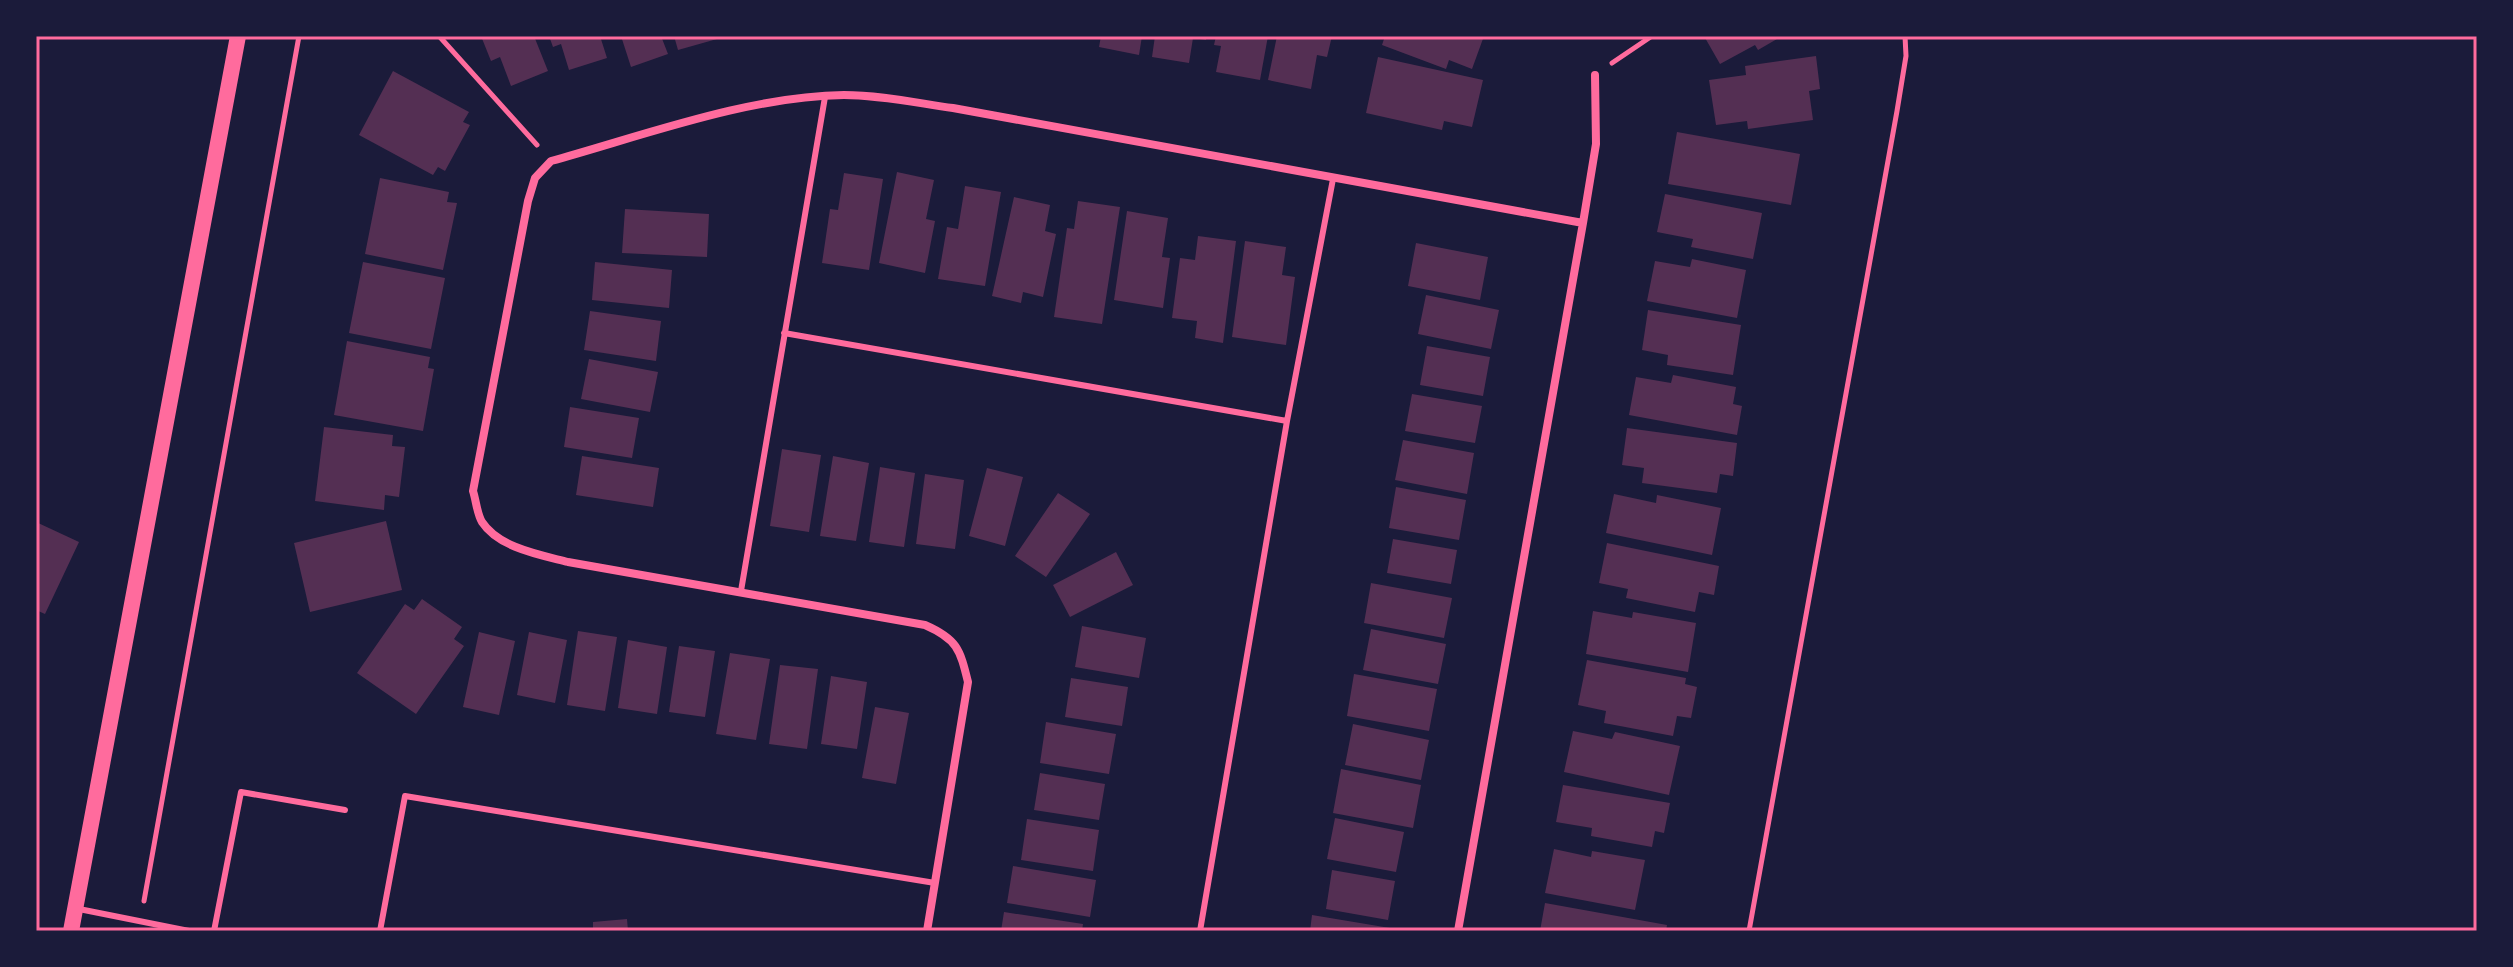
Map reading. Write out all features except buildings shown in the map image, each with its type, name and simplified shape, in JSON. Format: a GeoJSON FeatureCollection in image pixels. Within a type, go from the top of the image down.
{"type":"FeatureCollection","features":[{"type":"Feature","properties":{"kind":"main road"},"geometry":{"type":"LineString","coordinates":[[71,931],[238,36]]}},
{"type":"Feature","properties":{"kind":"street"},"geometry":{"type":"LineString","coordinates":[[1458,931],[1596,144],[1595,75]]}},
{"type":"Feature","properties":{"kind":"street"},"geometry":{"type":"LineString","coordinates":[[927,931],[968,682],[962,658],[948,635],[925,625],[568,562],[530,552],[501,539],[481,522],[473,491],[535,178],[551,161],[722,113],[777,102],[843,95],[938,106],[1583,223]]}},
{"type":"Feature","properties":{"kind":"lane"},"geometry":{"type":"LineString","coordinates":[[741,591],[825,97]]}},
{"type":"Feature","properties":{"kind":"lane"},"geometry":{"type":"LineString","coordinates":[[1200,931],[1287,421],[1333,179]]}},
{"type":"Feature","properties":{"kind":"lane"},"geometry":{"type":"LineString","coordinates":[[784,333],[1287,421]]}},
{"type":"Feature","properties":{"kind":"lane"},"geometry":{"type":"LineString","coordinates":[[214,931],[241,792],[345,810]]}},
{"type":"Feature","properties":{"kind":"lane"},"geometry":{"type":"LineString","coordinates":[[380,931],[405,796],[935,883]]}},
{"type":"Feature","properties":{"kind":"lane"},"geometry":{"type":"LineString","coordinates":[[75,908],[189,931]]}},
{"type":"Feature","properties":{"kind":"path"},"geometry":{"type":"LineString","coordinates":[[140,921],[299,36]]}},
{"type":"Feature","properties":{"kind":"path"},"geometry":{"type":"LineString","coordinates":[[439,36],[551,161]]}},
{"type":"Feature","properties":{"kind":"path"},"geometry":{"type":"LineString","coordinates":[[1595,75],[1652,36]]}},
{"type":"Feature","properties":{"kind":"path"},"geometry":{"type":"LineString","coordinates":[[1749,931],[1897,111],[1906,56],[1905,36]]}}]}
